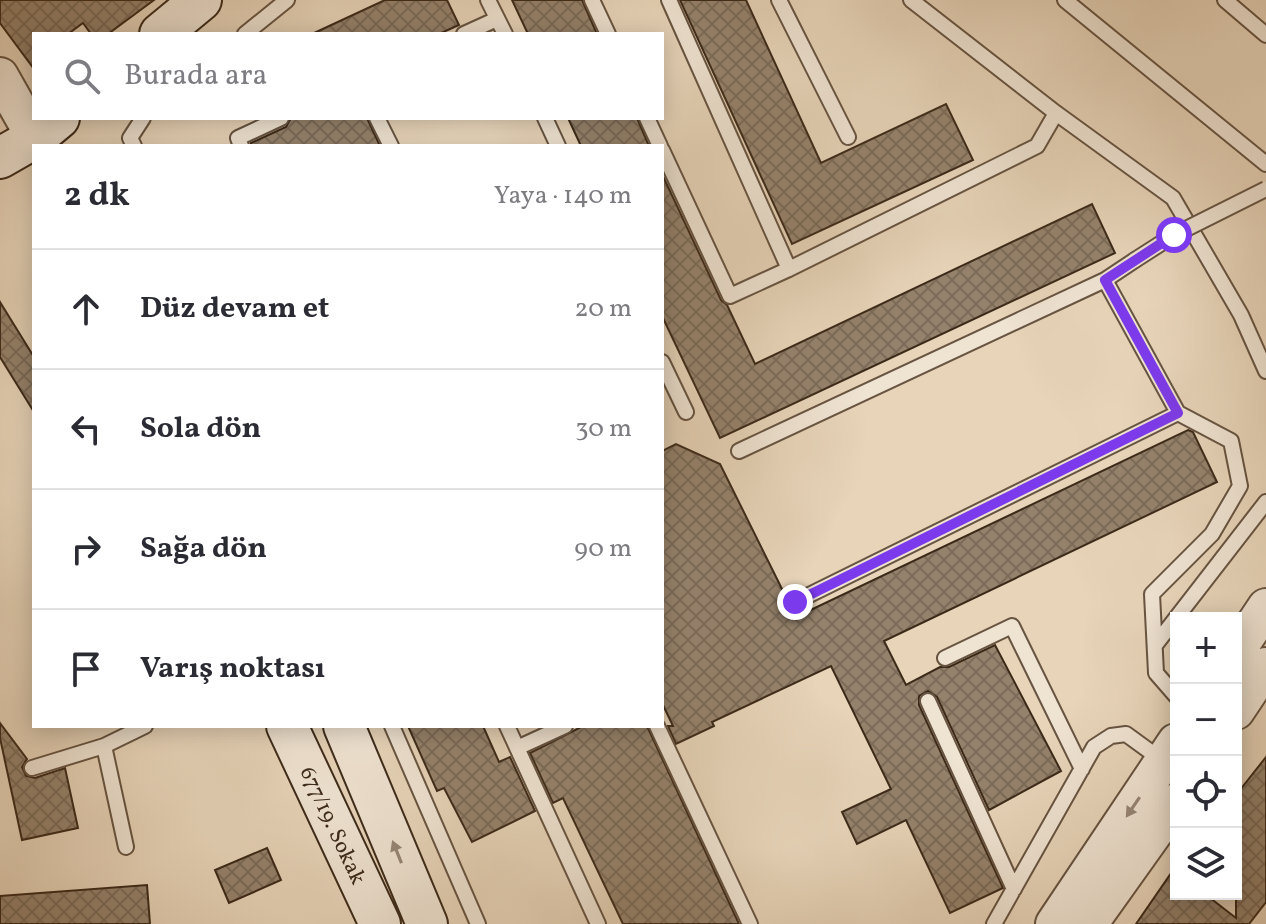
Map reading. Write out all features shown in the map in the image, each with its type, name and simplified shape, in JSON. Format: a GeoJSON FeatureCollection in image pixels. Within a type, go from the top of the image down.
{"type":"FeatureCollection","features":[{"type":"Feature","properties":{"kind":"main road"},"geometry":{"type":"LineString","coordinates":[[162,32],[201,0]]}},
{"type":"Feature","properties":{"kind":"main road"},"geometry":{"type":"LineString","coordinates":[[0,158],[42,137]]}},
{"type":"Feature","properties":{"kind":"main road","name":"677/19. Sokak"},"geometry":{"type":"LineString","coordinates":[[288,728],[380,924]]}},
{"type":"Feature","properties":{"kind":"main road","name":"677/19. Sokak"},"geometry":{"type":"LineString","coordinates":[[345,728],[427,924]]}},
{"type":"Feature","properties":{"kind":"street"},"geometry":{"type":"LineString","coordinates":[[0,76],[42,137]]}},
{"type":"Feature","properties":{"kind":"street"},"geometry":{"type":"LineString","coordinates":[[1242,643],[1266,607]]}},
{"type":"Feature","properties":{"kind":"street"},"geometry":{"type":"LineString","coordinates":[[1242,702],[1266,666]]}},
{"type":"Feature","properties":{"kind":"street"},"geometry":{"type":"LineString","coordinates":[[1054,924],[1170,752]]}},
{"type":"Feature","properties":{"kind":"street"},"geometry":{"type":"LineString","coordinates":[[1089,924],[1170,810]]}},
{"type":"Feature","properties":{"kind":"lane"},"geometry":{"type":"LineString","coordinates":[[247,32],[287,0]]}},
{"type":"Feature","properties":{"kind":"lane"},"geometry":{"type":"LineString","coordinates":[[488,0],[504,32]]}},
{"type":"Feature","properties":{"kind":"lane"},"geometry":{"type":"LineString","coordinates":[[592,0],[607,32]]}},
{"type":"Feature","properties":{"kind":"lane"},"geometry":{"type":"LineString","coordinates":[[669,0],[789,269]]}},
{"type":"Feature","properties":{"kind":"lane"},"geometry":{"type":"LineString","coordinates":[[779,0],[848,137]]}},
{"type":"Feature","properties":{"kind":"lane"},"geometry":{"type":"LineString","coordinates":[[911,0],[1056,113],[1173,198],[1241,315],[1266,371]]}},
{"type":"Feature","properties":{"kind":"lane"},"geometry":{"type":"LineString","coordinates":[[1065,0],[1266,164]]}},
{"type":"Feature","properties":{"kind":"lane"},"geometry":{"type":"LineString","coordinates":[[1225,0],[1266,35]]}},
{"type":"Feature","properties":{"kind":"lane"},"geometry":{"type":"LineString","coordinates":[[468,32],[497,19]]}},
{"type":"Feature","properties":{"kind":"lane"},"geometry":{"type":"LineString","coordinates":[[664,154],[730,296],[1037,146],[1056,113]]}},
{"type":"Feature","properties":{"kind":"lane"},"geometry":{"type":"LineString","coordinates":[[133,144],[130,138],[142,120]]}},
{"type":"Feature","properties":{"kind":"lane"},"geometry":{"type":"LineString","coordinates":[[240,144],[238,138],[277,120]]}},
{"type":"Feature","properties":{"kind":"lane"},"geometry":{"type":"LineString","coordinates":[[378,120],[390,144]]}},
{"type":"Feature","properties":{"kind":"lane"},"geometry":{"type":"LineString","coordinates":[[546,120],[557,144]]}},
{"type":"Feature","properties":{"kind":"lane"},"geometry":{"type":"LineString","coordinates":[[648,120],[659,144]]}},
{"type":"Feature","properties":{"kind":"lane"},"geometry":{"type":"LineString","coordinates":[[739,451],[1105,280],[1174,235],[1266,189]]}},
{"type":"Feature","properties":{"kind":"lane"},"geometry":{"type":"LineString","coordinates":[[1105,280],[1178,413],[1231,441],[1240,486],[1212,534],[1152,594],[1156,673],[1170,689]]}},
{"type":"Feature","properties":{"kind":"lane"},"geometry":{"type":"LineString","coordinates":[[664,366],[686,412]]}},
{"type":"Feature","properties":{"kind":"lane"},"geometry":{"type":"LineString","coordinates":[[795,602],[1178,413]]}},
{"type":"Feature","properties":{"kind":"lane"},"geometry":{"type":"LineString","coordinates":[[1156,644],[1266,502]]}},
{"type":"Feature","properties":{"kind":"lane"},"geometry":{"type":"LineString","coordinates":[[945,658],[1012,626],[1082,769]]}},
{"type":"Feature","properties":{"kind":"lane"},"geometry":{"type":"LineString","coordinates":[[928,701],[1014,889]]}},
{"type":"Feature","properties":{"kind":"lane"},"geometry":{"type":"LineString","coordinates":[[32,768],[104,746],[141,728]]}},
{"type":"Feature","properties":{"kind":"lane"},"geometry":{"type":"LineString","coordinates":[[393,728],[478,924]]}},
{"type":"Feature","properties":{"kind":"lane"},"geometry":{"type":"LineString","coordinates":[[508,728],[598,924]]}},
{"type":"Feature","properties":{"kind":"lane"},"geometry":{"type":"LineString","coordinates":[[517,748],[561,728]]}},
{"type":"Feature","properties":{"kind":"lane"},"geometry":{"type":"LineString","coordinates":[[658,728],[750,924]]}},
{"type":"Feature","properties":{"kind":"lane"},"geometry":{"type":"LineString","coordinates":[[994,924],[1094,747],[1111,736],[1126,734],[1170,752]]}},
{"type":"Feature","properties":{"kind":"lane"},"geometry":{"type":"LineString","coordinates":[[104,746],[126,847]]}},
{"type":"Feature","properties":{"kind":"building"},"geometry":{"type":"Polygon","coordinates":[[[0,0],[154,0],[111,32],[90,32],[83,23],[71,32],[32,32],[32,66],[0,23],[0,0]]]}},
{"type":"Feature","properties":{"kind":"building"},"geometry":{"type":"Polygon","coordinates":[[[385,0],[447,0],[459,25],[443,32],[316,32],[385,0]]]}},
{"type":"Feature","properties":{"kind":"building"},"geometry":{"type":"Polygon","coordinates":[[[512,0],[582,0],[596,32],[527,32],[512,0]]]}},
{"type":"Feature","properties":{"kind":"building"},"geometry":{"type":"Polygon","coordinates":[[[680,0],[746,0],[821,163],[946,104],[973,160],[792,244],[680,0]]]}},
{"type":"Feature","properties":{"kind":"building"},"geometry":{"type":"Polygon","coordinates":[[[290,120],[368,120],[379,144],[251,144],[286,127],[290,120]]]}},
{"type":"Feature","properties":{"kind":"building"},"geometry":{"type":"Polygon","coordinates":[[[569,120],[638,120],[648,144],[580,144],[569,120]]]}},
{"type":"Feature","properties":{"kind":"building"},"geometry":{"type":"Polygon","coordinates":[[[664,178],[755,364],[1092,204],[1115,253],[720,438],[664,320],[664,178]]]}},
{"type":"Feature","properties":{"kind":"building"},"geometry":{"type":"Polygon","coordinates":[[[0,302],[32,354],[32,409],[0,357],[0,302]]]}},
{"type":"Feature","properties":{"kind":"building"},"geometry":{"type":"Polygon","coordinates":[[[1188,430],[1193,432],[1217,482],[884,641],[906,685],[940,667],[949,667],[995,645],[1061,771],[989,810],[937,697],[928,691],[919,696],[919,705],[1003,888],[950,913],[906,820],[857,844],[842,812],[891,789],[831,666],[712,722],[714,726],[676,744],[668,726],[673,726],[664,707],[664,450],[676,444],[720,464],[786,597],[786,607],[796,617],[1188,430]]]}},
{"type":"Feature","properties":{"kind":"building"},"geometry":{"type":"Polygon","coordinates":[[[0,723],[27,759],[22,767],[26,776],[35,778],[65,768],[78,828],[22,840],[0,738],[0,723]]]}},
{"type":"Feature","properties":{"kind":"building"},"geometry":{"type":"Polygon","coordinates":[[[409,728],[484,728],[499,762],[510,757],[535,811],[472,842],[444,788],[437,791],[409,728]]]}},
{"type":"Feature","properties":{"kind":"building"},"geometry":{"type":"Polygon","coordinates":[[[579,728],[648,728],[739,924],[623,924],[563,798],[553,803],[530,753],[579,728]]]}},
{"type":"Feature","properties":{"kind":"building"},"geometry":{"type":"Polygon","coordinates":[[[1266,757],[1266,902],[1249,924],[1136,924],[1170,875],[1170,900],[1213,900],[1236,918],[1236,900],[1242,900],[1242,787],[1266,757]]]}},
{"type":"Feature","properties":{"kind":"building"},"geometry":{"type":"Polygon","coordinates":[[[267,848],[281,880],[229,903],[215,870],[267,848]]]}},
{"type":"Feature","properties":{"kind":"building"},"geometry":{"type":"Polygon","coordinates":[[[147,885],[150,924],[0,924],[0,896],[147,885]]]}},
{"type":"Feature","properties":{"kind":"route"},"geometry":{"type":"LineString","coordinates":[[795,602],[1178,413],[1105,280],[1174,235]]}}]}
